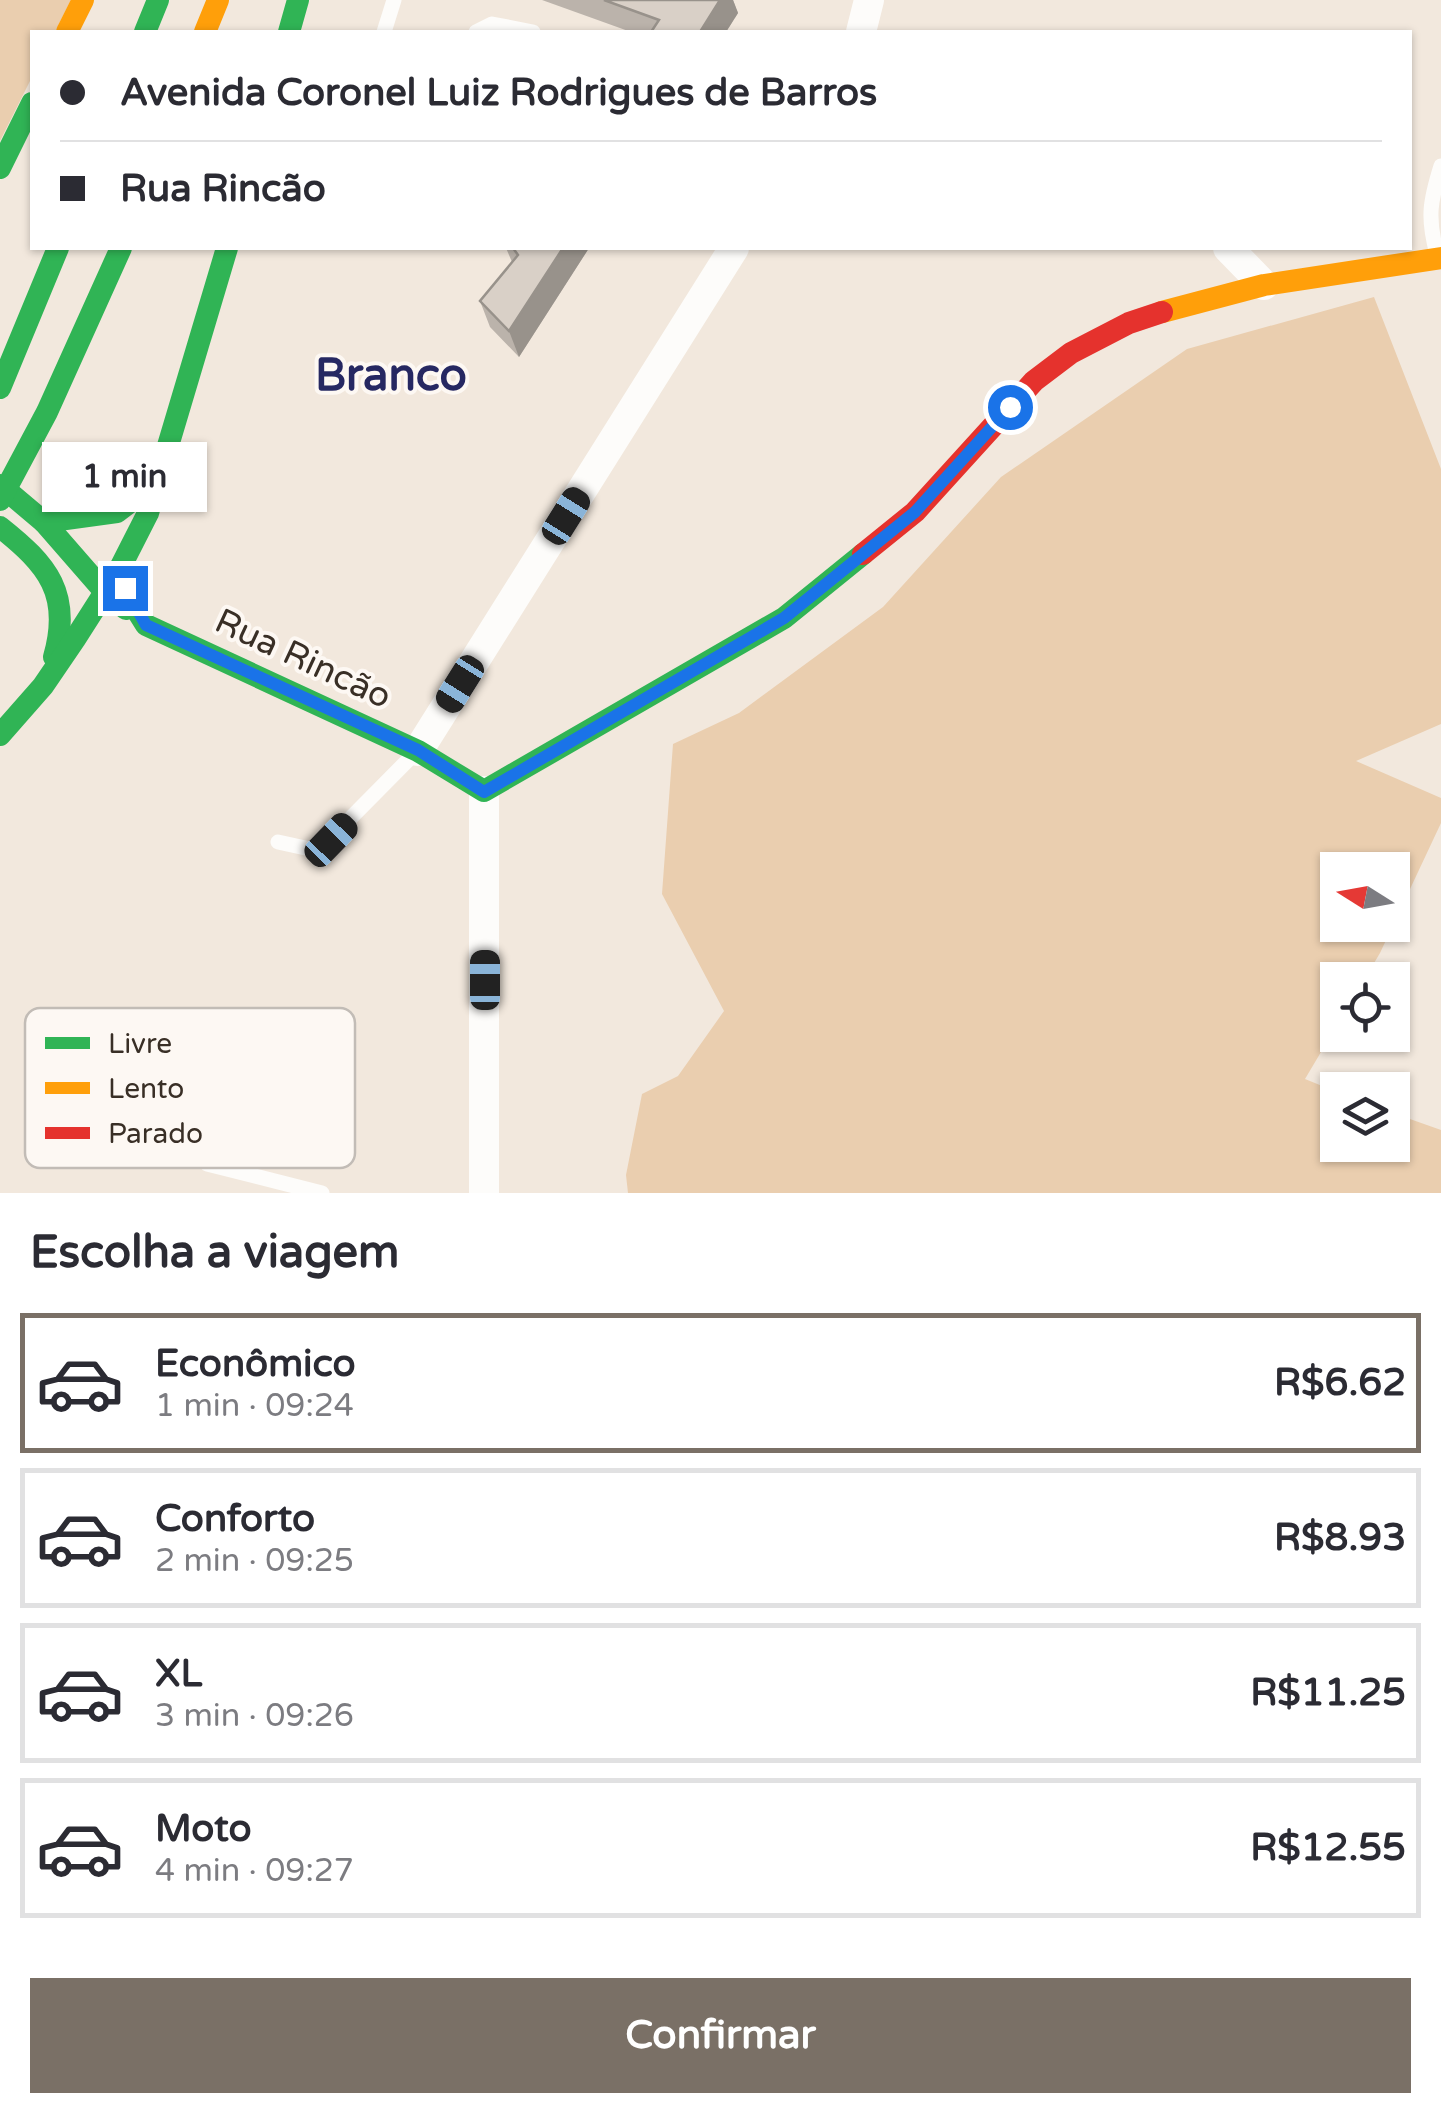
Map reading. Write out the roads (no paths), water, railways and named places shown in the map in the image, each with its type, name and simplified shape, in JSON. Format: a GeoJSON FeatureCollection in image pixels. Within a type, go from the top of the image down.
{"type":"FeatureCollection","features":[{"type":"Feature","properties":{"kind":"main road"},"geometry":{"type":"LineString","coordinates":[[68,30],[84,0]]}},
{"type":"Feature","properties":{"kind":"main road"},"geometry":{"type":"LineString","coordinates":[[146,30],[158,0]]}},
{"type":"Feature","properties":{"kind":"main road"},"geometry":{"type":"LineString","coordinates":[[206,30],[218,0]]}},
{"type":"Feature","properties":{"kind":"main road"},"geometry":{"type":"LineString","coordinates":[[290,30],[298,0]]}},
{"type":"Feature","properties":{"kind":"main road"},"geometry":{"type":"LineString","coordinates":[[0,168],[30,106]]}},
{"type":"Feature","properties":{"kind":"main road"},"geometry":{"type":"LineString","coordinates":[[1,386],[57,250]]}},
{"type":"Feature","properties":{"kind":"main road"},"geometry":{"type":"LineString","coordinates":[[0,500],[47,412],[120,250]]}},
{"type":"Feature","properties":{"kind":"main road"},"geometry":{"type":"LineString","coordinates":[[0,735],[43,686],[75,639],[119,570],[148,513],[226,250]]}},
{"type":"Feature","properties":{"kind":"main road"},"geometry":{"type":"LineString","coordinates":[[484,792],[784,618],[915,512],[1034,381],[1070,352],[1129,323],[1203,298],[1264,285],[1440,260]]}},
{"type":"Feature","properties":{"kind":"main road"},"geometry":{"type":"LineString","coordinates":[[44,522],[116,512],[161,478]]}},
{"type":"Feature","properties":{"kind":"main road","name":"Rua Rincão"},"geometry":{"type":"LineString","coordinates":[[0,484],[44,522],[105,592],[146,625],[418,750],[484,792]]}},
{"type":"Feature","properties":{"kind":"main road"},"geometry":{"type":"LineString","coordinates":[[0,527],[30,550],[50,575],[62,601],[63,634],[43,686]]}},
{"type":"Feature","properties":{"kind":"main road"},"geometry":{"type":"LineString","coordinates":[[75,639],[103,630],[146,625],[119,570]]}},
{"type":"Feature","properties":{"kind":"street"},"geometry":{"type":"LineString","coordinates":[[862,30],[869,0]]}},
{"type":"Feature","properties":{"kind":"street"},"geometry":{"type":"LineString","coordinates":[[418,750],[733,250]]}},
{"type":"Feature","properties":{"kind":"street"},"geometry":{"type":"LineString","coordinates":[[1230,250],[1264,285]]}},
{"type":"Feature","properties":{"kind":"street"},"geometry":{"type":"LineString","coordinates":[[484,792],[484,1193]]}},
{"type":"Feature","properties":{"kind":"lane"},"geometry":{"type":"LineString","coordinates":[[385,30],[394,0]]}},
{"type":"Feature","properties":{"kind":"lane"},"geometry":{"type":"LineString","coordinates":[[478,30],[502,24],[525,30]]}},
{"type":"Feature","properties":{"kind":"lane"},"geometry":{"type":"LineString","coordinates":[[1440,260],[1429,224],[1441,166]]}},
{"type":"Feature","properties":{"kind":"lane"},"geometry":{"type":"LineString","coordinates":[[278,842],[310,849],[324,846],[418,750]]}},
{"type":"Feature","properties":{"kind":"lane"},"geometry":{"type":"LineString","coordinates":[[224,1168],[322,1193]]}},
{"type":"Feature","properties":{"kind":"district","name":"Branco"},"geometry":{"type":"Point","coordinates":[391,376]}}]}
